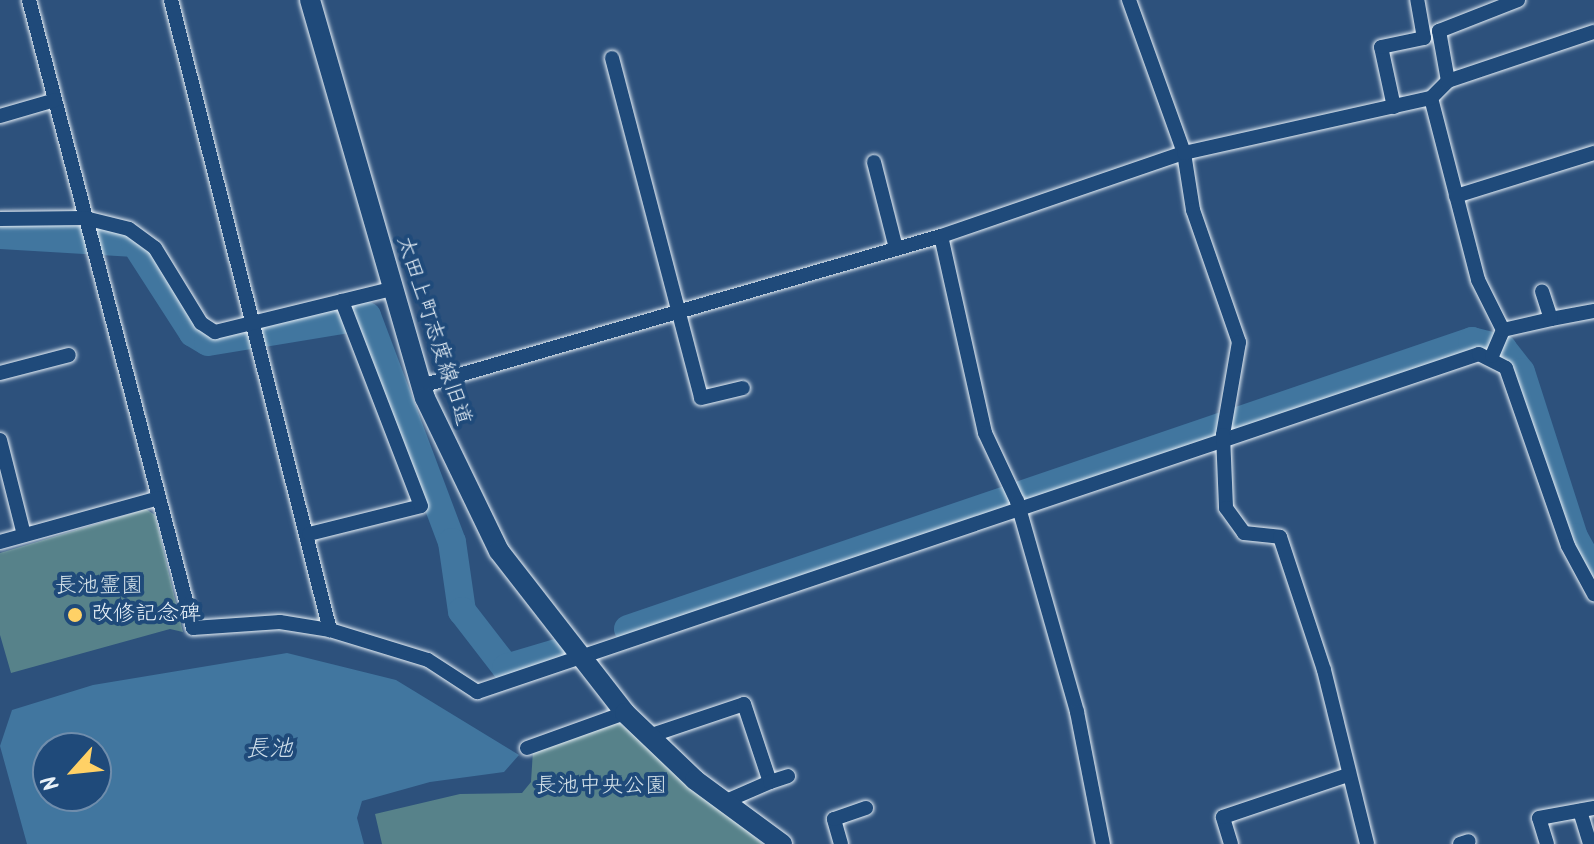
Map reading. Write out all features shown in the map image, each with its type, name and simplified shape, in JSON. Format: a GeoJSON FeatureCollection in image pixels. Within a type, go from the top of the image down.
{"type":"FeatureCollection","features":[{"type":"Feature","properties":{"kind":"street"},"geometry":{"type":"LineString","coordinates":[[29,0],[193,628],[280,622],[330,630],[428,660],[477,692],[1016,500],[1457,358],[1492,356]]}},
{"type":"Feature","properties":{"kind":"street"},"geometry":{"type":"LineString","coordinates":[[171,0],[309,534],[330,630]]}},
{"type":"Feature","properties":{"kind":"street","name":"太田上町志度線旧道"},"geometry":{"type":"LineString","coordinates":[[310,0],[421,386],[499,551],[576,659],[625,713],[726,801],[782,844]]}},
{"type":"Feature","properties":{"kind":"street"},"geometry":{"type":"LineString","coordinates":[[1129,0],[1184,153],[1193,210],[1239,342],[1223,435],[1226,508],[1244,533],[1280,537],[1324,670],[1367,844]]}},
{"type":"Feature","properties":{"kind":"street"},"geometry":{"type":"LineString","coordinates":[[1394,107],[1381,47],[1424,38],[1417,0]]}},
{"type":"Feature","properties":{"kind":"street"},"geometry":{"type":"LineString","coordinates":[[1448,81],[1439,31],[1518,0]]}},
{"type":"Feature","properties":{"kind":"street"},"geometry":{"type":"LineString","coordinates":[[421,386],[554,353],[679,310],[941,236],[1184,153],[1431,98],[1448,81],[1594,32]]}},
{"type":"Feature","properties":{"kind":"street"},"geometry":{"type":"LineString","coordinates":[[612,58],[701,398],[743,388]]}},
{"type":"Feature","properties":{"kind":"street"},"geometry":{"type":"LineString","coordinates":[[1431,98],[1478,280],[1501,334],[1492,356]]}},
{"type":"Feature","properties":{"kind":"street"},"geometry":{"type":"LineString","coordinates":[[0,116],[55,100]]}},
{"type":"Feature","properties":{"kind":"street"},"geometry":{"type":"LineString","coordinates":[[1456,196],[1594,153]]}},
{"type":"Feature","properties":{"kind":"street"},"geometry":{"type":"LineString","coordinates":[[874,162],[896,248]]}},
{"type":"Feature","properties":{"kind":"street"},"geometry":{"type":"LineString","coordinates":[[0,219],[143,237],[207,329],[256,330],[346,309],[392,289]]}},
{"type":"Feature","properties":{"kind":"street"},"geometry":{"type":"LineString","coordinates":[[941,236],[985,433],[1016,500],[1077,712],[1103,844]]}},
{"type":"Feature","properties":{"kind":"street"},"geometry":{"type":"LineString","coordinates":[[1542,291],[1551,319]]}},
{"type":"Feature","properties":{"kind":"street"},"geometry":{"type":"LineString","coordinates":[[309,534],[421,506],[346,309]]}},
{"type":"Feature","properties":{"kind":"street"},"geometry":{"type":"LineString","coordinates":[[1501,334],[1551,319],[1594,311]]}},
{"type":"Feature","properties":{"kind":"street"},"geometry":{"type":"LineString","coordinates":[[0,373],[69,355]]}},
{"type":"Feature","properties":{"kind":"street"},"geometry":{"type":"LineString","coordinates":[[1492,356],[1519,398],[1568,546],[1594,594]]}},
{"type":"Feature","properties":{"kind":"street"},"geometry":{"type":"LineString","coordinates":[[0,440],[24,535]]}},
{"type":"Feature","properties":{"kind":"street"},"geometry":{"type":"LineString","coordinates":[[0,542],[159,498]]}},
{"type":"Feature","properties":{"kind":"street"},"geometry":{"type":"LineString","coordinates":[[738,689],[770,782]]}},
{"type":"Feature","properties":{"kind":"street"},"geometry":{"type":"LineString","coordinates":[[649,736],[744,704]]}},
{"type":"Feature","properties":{"kind":"street"},"geometry":{"type":"LineString","coordinates":[[527,748],[625,713]]}},
{"type":"Feature","properties":{"kind":"street"},"geometry":{"type":"LineString","coordinates":[[1231,844],[1223,817],[1348,775]]}},
{"type":"Feature","properties":{"kind":"street"},"geometry":{"type":"LineString","coordinates":[[726,801],[788,776]]}},
{"type":"Feature","properties":{"kind":"street"},"geometry":{"type":"LineString","coordinates":[[841,844],[834,819],[866,808]]}},
{"type":"Feature","properties":{"kind":"street"},"geometry":{"type":"LineString","coordinates":[[1547,844],[1539,818],[1587,809],[1590,844]]}},
{"type":"Feature","properties":{"kind":"green space","name":"長池霊園"},"geometry":{"type":"Polygon","coordinates":[[[146,509],[155,515],[183,632],[170,629],[11,673],[0,635],[0,553],[146,509]]]}},
{"type":"Feature","properties":{"kind":"green space","name":"長池中央公園"},"geometry":{"type":"Polygon","coordinates":[[[617,721],[763,844],[382,844],[375,814],[460,794],[522,793],[531,782],[533,750],[617,721]]]}},
{"type":"Feature","properties":{"kind":"water","name":"長池"},"geometry":{"type":"Polygon","coordinates":[[[287,653],[396,680],[519,755],[504,772],[430,782],[362,801],[357,818],[364,844],[27,844],[0,746],[12,710],[93,685],[287,653]]]}},
{"type":"Feature","properties":{"kind":"waterway"},"geometry":{"type":"LineString","coordinates":[[0,235],[135,243],[193,333],[208,342],[367,316],[452,542],[462,611],[506,668],[556,653]]}},
{"type":"Feature","properties":{"kind":"waterway"},"geometry":{"type":"LineString","coordinates":[[628,629],[1472,341],[1503,349],[1521,372],[1574,537],[1594,573]]}},
{"type":"Feature","properties":{"kind":"place","name":"改修記念碑"},"geometry":{"type":"Point","coordinates":[75,615]}}]}
